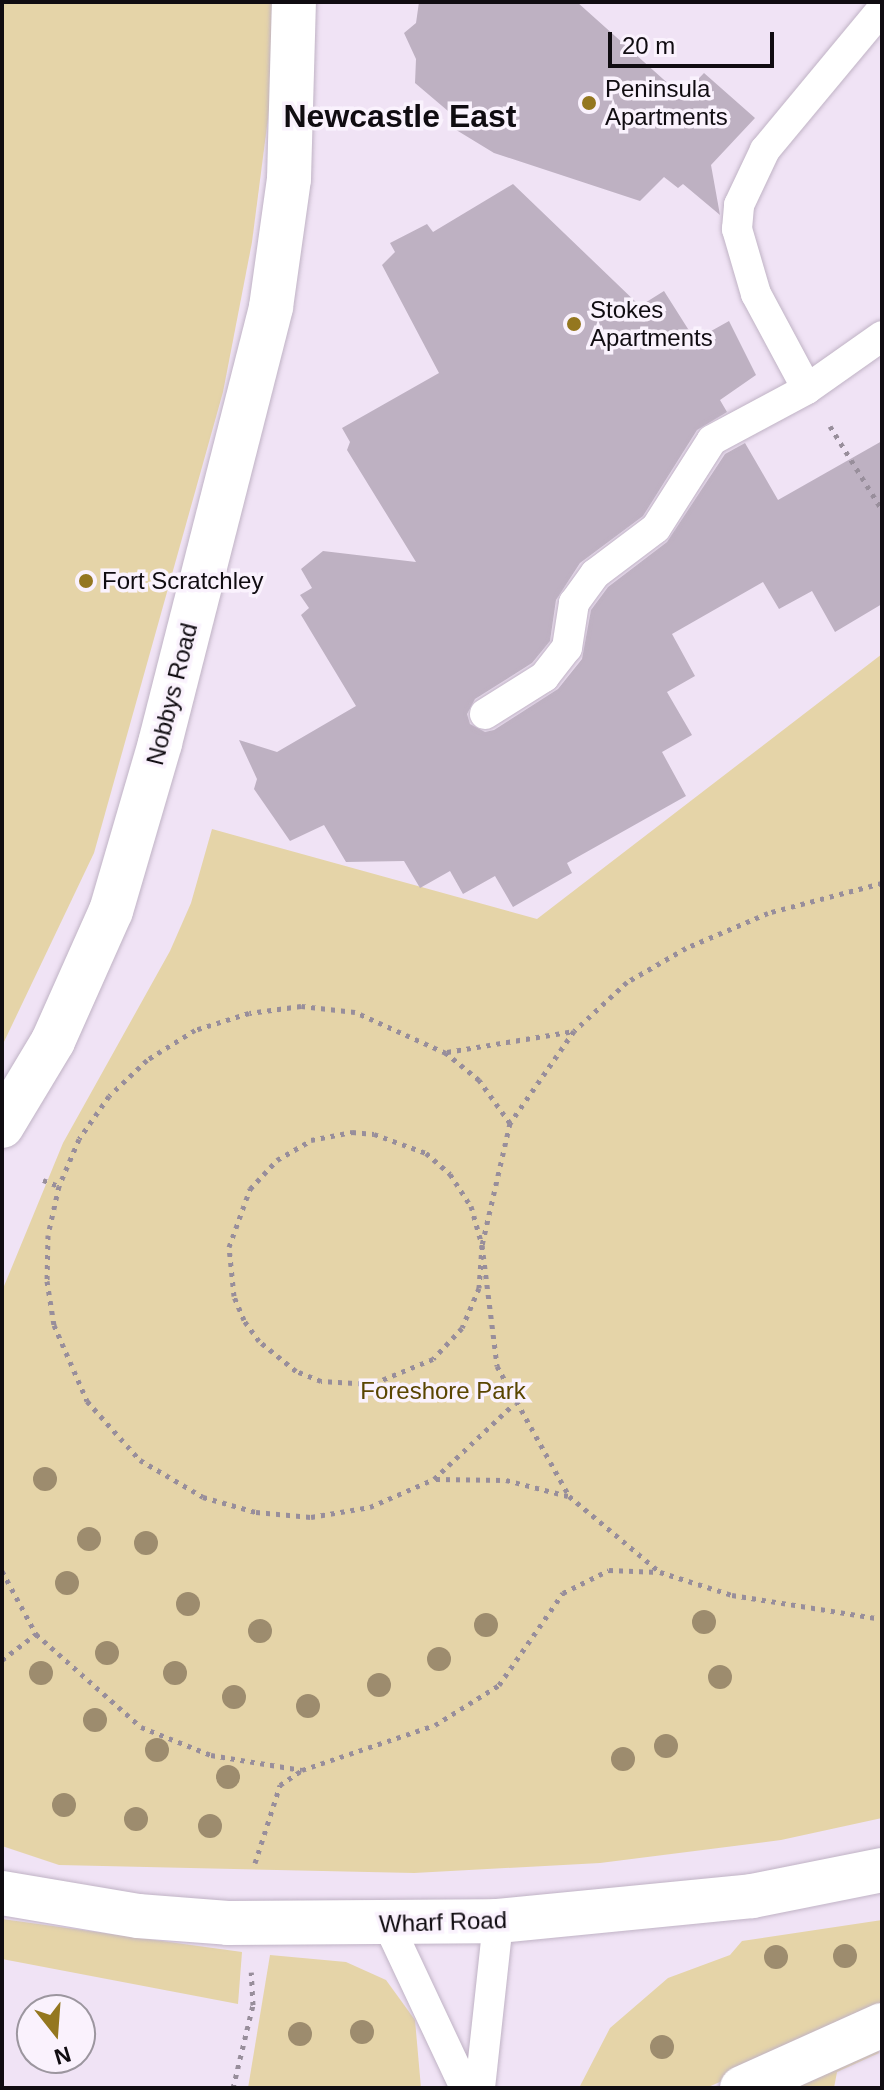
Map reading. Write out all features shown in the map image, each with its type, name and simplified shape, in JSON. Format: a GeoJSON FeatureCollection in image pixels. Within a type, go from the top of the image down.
{"type":"FeatureCollection","features":[{"type":"Feature","properties":{"kind":"street","name":"Nobbys Road"},"geometry":{"type":"LineString","coordinates":[[2,1126],[53,1041],[111,911],[160,743],[271,307],[289,179],[294,2]]}},
{"type":"Feature","properties":{"kind":"street","name":"Wharf Road"},"geometry":{"type":"LineString","coordinates":[[2,1893],[199,1921],[388,1924],[498,1921],[752,1896],[882,1870]]}},
{"type":"Feature","properties":{"kind":"street"},"geometry":{"type":"LineString","coordinates":[[742,2088],[882,2025]]}},
{"type":"Feature","properties":{"kind":"lane"},"geometry":{"type":"LineString","coordinates":[[807,389],[756,294],[737,229],[739,205],[765,150],[882,9]]}},
{"type":"Feature","properties":{"kind":"lane"},"geometry":{"type":"LineString","coordinates":[[485,714],[544,677],[567,648],[574,603],[595,574],[656,528],[712,440],[807,389],[882,336]]}},
{"type":"Feature","properties":{"kind":"lane"},"geometry":{"type":"LineString","coordinates":[[480,2088],[498,1921]]}},
{"type":"Feature","properties":{"kind":"lane"},"geometry":{"type":"LineString","coordinates":[[388,1924],[465,2088]]}},
{"type":"Feature","properties":{"kind":"path"},"geometry":{"type":"LineString","coordinates":[[807,389],[882,510]]}},
{"type":"Feature","properties":{"kind":"path"},"geometry":{"type":"LineString","coordinates":[[660,1572],[569,1496],[514,1404],[497,1366],[488,1328],[482,1245],[471,1206],[450,1174],[426,1153],[397,1139],[352,1132],[311,1140],[277,1160],[250,1189],[236,1216],[229,1271],[244,1320],[276,1358],[321,1381],[372,1384],[433,1359],[462,1328],[479,1288],[482,1245],[510,1123],[574,1031],[627,982],[686,948],[768,913],[882,883]]}},
{"type":"Feature","properties":{"kind":"path"},"geometry":{"type":"LineString","coordinates":[[510,1123],[479,1080],[446,1053],[355,1012],[301,1006],[249,1013],[195,1030],[147,1060],[109,1096],[79,1139],[59,1186],[48,1235],[54,1325],[87,1401],[140,1460],[203,1497],[256,1512],[311,1517],[370,1507],[434,1479],[514,1404]]}},
{"type":"Feature","properties":{"kind":"path"},"geometry":{"type":"LineString","coordinates":[[446,1053],[574,1031]]}},
{"type":"Feature","properties":{"kind":"path"},"geometry":{"type":"LineString","coordinates":[[43,1180],[59,1186]]}},
{"type":"Feature","properties":{"kind":"path"},"geometry":{"type":"LineString","coordinates":[[434,1479],[506,1480],[569,1496]]}},
{"type":"Feature","properties":{"kind":"path"},"geometry":{"type":"LineString","coordinates":[[255,1863],[280,1785],[302,1770],[435,1725],[499,1685],[563,1593],[609,1570],[660,1572],[732,1595],[882,1619]]}},
{"type":"Feature","properties":{"kind":"path"},"geometry":{"type":"LineString","coordinates":[[2,1571],[36,1634],[141,1727],[211,1755],[302,1770]]}},
{"type":"Feature","properties":{"kind":"path"},"geometry":{"type":"LineString","coordinates":[[2,1660],[36,1634]]}},
{"type":"Feature","properties":{"kind":"path"},"geometry":{"type":"LineString","coordinates":[[233,2088],[253,2005],[251,1968]]}},
{"type":"Feature","properties":{"kind":"green space","name":"Fort Scratchley"},"geometry":{"type":"Polygon","coordinates":[[[2,2],[272,2],[270,103],[252,242],[223,392],[94,853],[2,1046],[2,2]]]}},
{"type":"Feature","properties":{"kind":"green space","name":"Foreshore Park"},"geometry":{"type":"Polygon","coordinates":[[[882,654],[882,1818],[781,1840],[600,1863],[414,1873],[59,1865],[2,1846],[2,1291],[63,1143],[170,951],[191,903],[212,829],[537,919],[882,654]]]}},
{"type":"Feature","properties":{"kind":"green space"},"geometry":{"type":"Polygon","coordinates":[[[2,1919],[242,1952],[238,2004],[2,1959],[2,1919]]]}},
{"type":"Feature","properties":{"kind":"green space"},"geometry":{"type":"Polygon","coordinates":[[[882,1920],[882,2011],[706,2088],[579,2088],[610,2028],[668,1978],[730,1955],[742,1941],[882,1920]]]}},
{"type":"Feature","properties":{"kind":"green space"},"geometry":{"type":"Polygon","coordinates":[[[270,1955],[346,1962],[386,1980],[415,2020],[421,2088],[248,2088],[270,1955]]]}},
{"type":"Feature","properties":{"kind":"green space"},"geometry":{"type":"Polygon","coordinates":[[[877,2048],[879,2053],[837,2072],[834,2088],[788,2088],[877,2048]]]}},
{"type":"Feature","properties":{"kind":"building","name":"Peninsula Apartments"},"geometry":{"type":"Polygon","coordinates":[[[419,2],[577,2],[682,96],[704,73],[755,118],[711,165],[720,215],[683,184],[678,188],[664,177],[640,201],[494,153],[453,128],[448,111],[415,83],[416,59],[404,33],[416,23],[419,2]]]}},
{"type":"Feature","properties":{"kind":"building"},"geometry":{"type":"Polygon","coordinates":[[[513,184],[640,306],[664,291],[695,340],[729,321],[756,375],[720,400],[727,412],[697,430],[643,516],[580,563],[556,600],[550,641],[532,663],[475,699],[467,714],[470,724],[485,732],[494,730],[558,689],[582,659],[591,610],[608,587],[667,542],[725,454],[745,443],[778,500],[882,441],[882,604],[835,632],[812,591],[779,609],[763,582],[672,634],[695,676],[667,692],[692,735],[662,752],[686,796],[567,863],[572,873],[513,907],[495,876],[463,894],[450,871],[420,888],[404,861],[346,862],[324,825],[290,841],[254,789],[257,779],[239,740],[277,752],[356,706],[301,615],[309,608],[300,595],[312,588],[301,569],[323,551],[416,562],[347,450],[350,442],[342,428],[439,373],[382,265],[395,252],[390,243],[427,224],[433,232],[513,184]]]}},
{"type":"Feature","properties":{"kind":"place","name":"Peninsula Apartments"},"geometry":{"type":"Point","coordinates":[589,103]}},
{"type":"Feature","properties":{"kind":"place","name":"Stokes Apartments"},"geometry":{"type":"Point","coordinates":[574,324]}},
{"type":"Feature","properties":{"kind":"place","name":"Fort Scratchley"},"geometry":{"type":"Point","coordinates":[86,581]}},
{"type":"Feature","properties":{"kind":"district","name":"Newcastle East"},"geometry":{"type":"Point","coordinates":[400,116]}}]}
